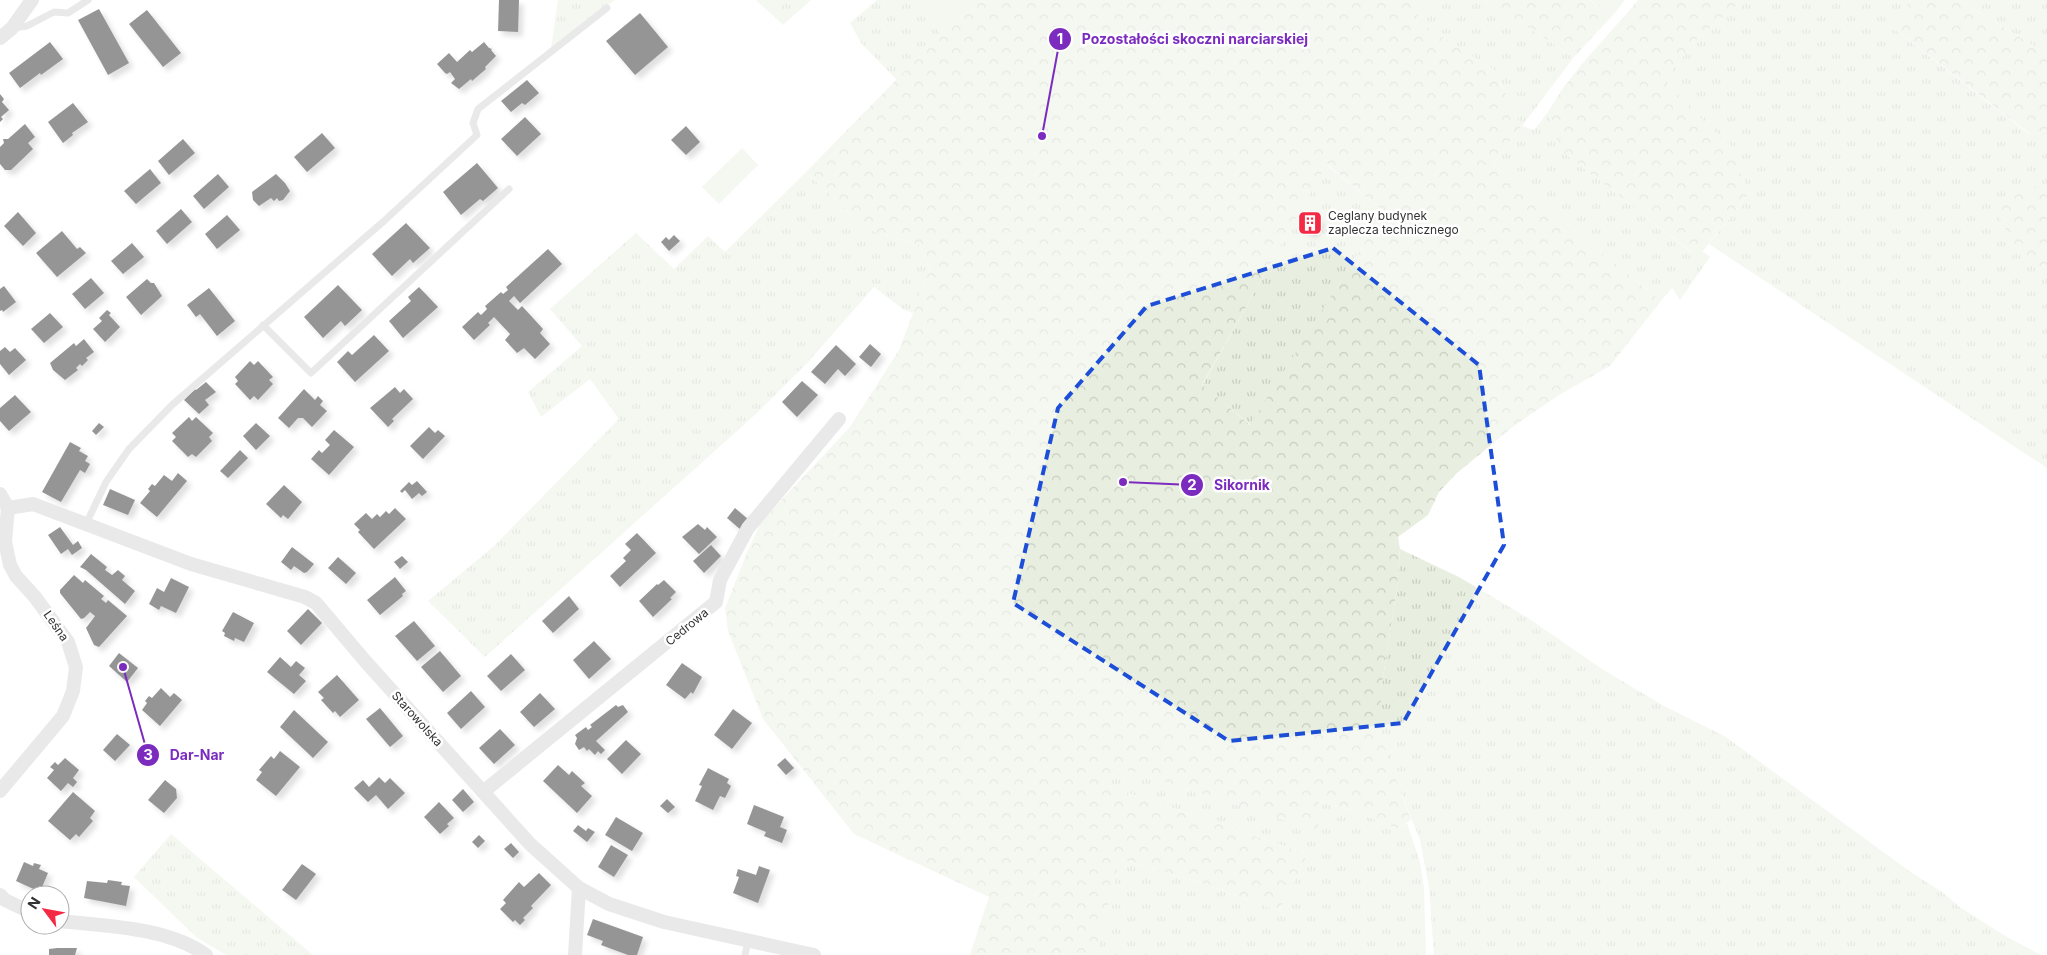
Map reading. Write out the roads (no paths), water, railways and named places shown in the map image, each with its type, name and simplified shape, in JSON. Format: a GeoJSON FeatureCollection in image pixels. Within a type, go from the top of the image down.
{"type":"FeatureCollection","features":[{"type":"Feature","properties":{"kind":"street"},"geometry":{"type":"LineString","coordinates":[[0,38],[12,28],[32,0]]}},
{"type":"Feature","properties":{"kind":"street","name":"Cedrowa"},"geometry":{"type":"LineString","coordinates":[[483,792],[716,602],[720,580],[748,528],[839,418]]}},
{"type":"Feature","properties":{"kind":"street"},"geometry":{"type":"LineString","coordinates":[[0,494],[8,508]]}},
{"type":"Feature","properties":{"kind":"street","name":"Starowolska"},"geometry":{"type":"LineString","coordinates":[[8,508],[34,504],[191,564],[289,592],[316,603],[366,662],[530,844],[579,888],[609,904],[664,922],[814,955]]}},
{"type":"Feature","properties":{"kind":"street","name":"Leśna"},"geometry":{"type":"LineString","coordinates":[[0,791],[63,716],[73,691],[76,667],[68,642],[35,597],[16,576],[10,565],[5,542],[8,508]]}},
{"type":"Feature","properties":{"kind":"street"},"geometry":{"type":"LineString","coordinates":[[575,955],[579,888]]}},
{"type":"Feature","properties":{"kind":"street"},"geometry":{"type":"LineString","coordinates":[[0,895],[5,900],[20,907]]}},
{"type":"Feature","properties":{"kind":"street"},"geometry":{"type":"LineString","coordinates":[[70,922],[162,935],[188,944],[206,955]]}},
{"type":"Feature","properties":{"kind":"lane"},"geometry":{"type":"LineString","coordinates":[[12,28],[27,26],[54,12],[68,14],[88,0]]}},
{"type":"Feature","properties":{"kind":"lane"},"geometry":{"type":"LineString","coordinates":[[86,524],[106,482],[129,449],[172,405],[384,221],[477,136],[472,123],[478,109],[607,8]]}},
{"type":"Feature","properties":{"kind":"lane"},"geometry":{"type":"LineString","coordinates":[[263,325],[311,372],[509,189]]}},
{"type":"Feature","properties":{"kind":"lane"},"geometry":{"type":"LineString","coordinates":[[745,955],[748,941]]}},
{"type":"Feature","properties":{"kind":"place","name":"Pozostałości skoczni narciarskiej"},"geometry":{"type":"Point","coordinates":[1042,136]}},
{"type":"Feature","properties":{"kind":"place","name":"Ceglany budynek zaplecza technicznego"},"geometry":{"type":"Point","coordinates":[1310,223]}},
{"type":"Feature","properties":{"kind":"place","name":"Sikornik"},"geometry":{"type":"Point","coordinates":[1123,482]}},
{"type":"Feature","properties":{"kind":"place","name":"Dar-Nar"},"geometry":{"type":"Point","coordinates":[123,667]}}]}
